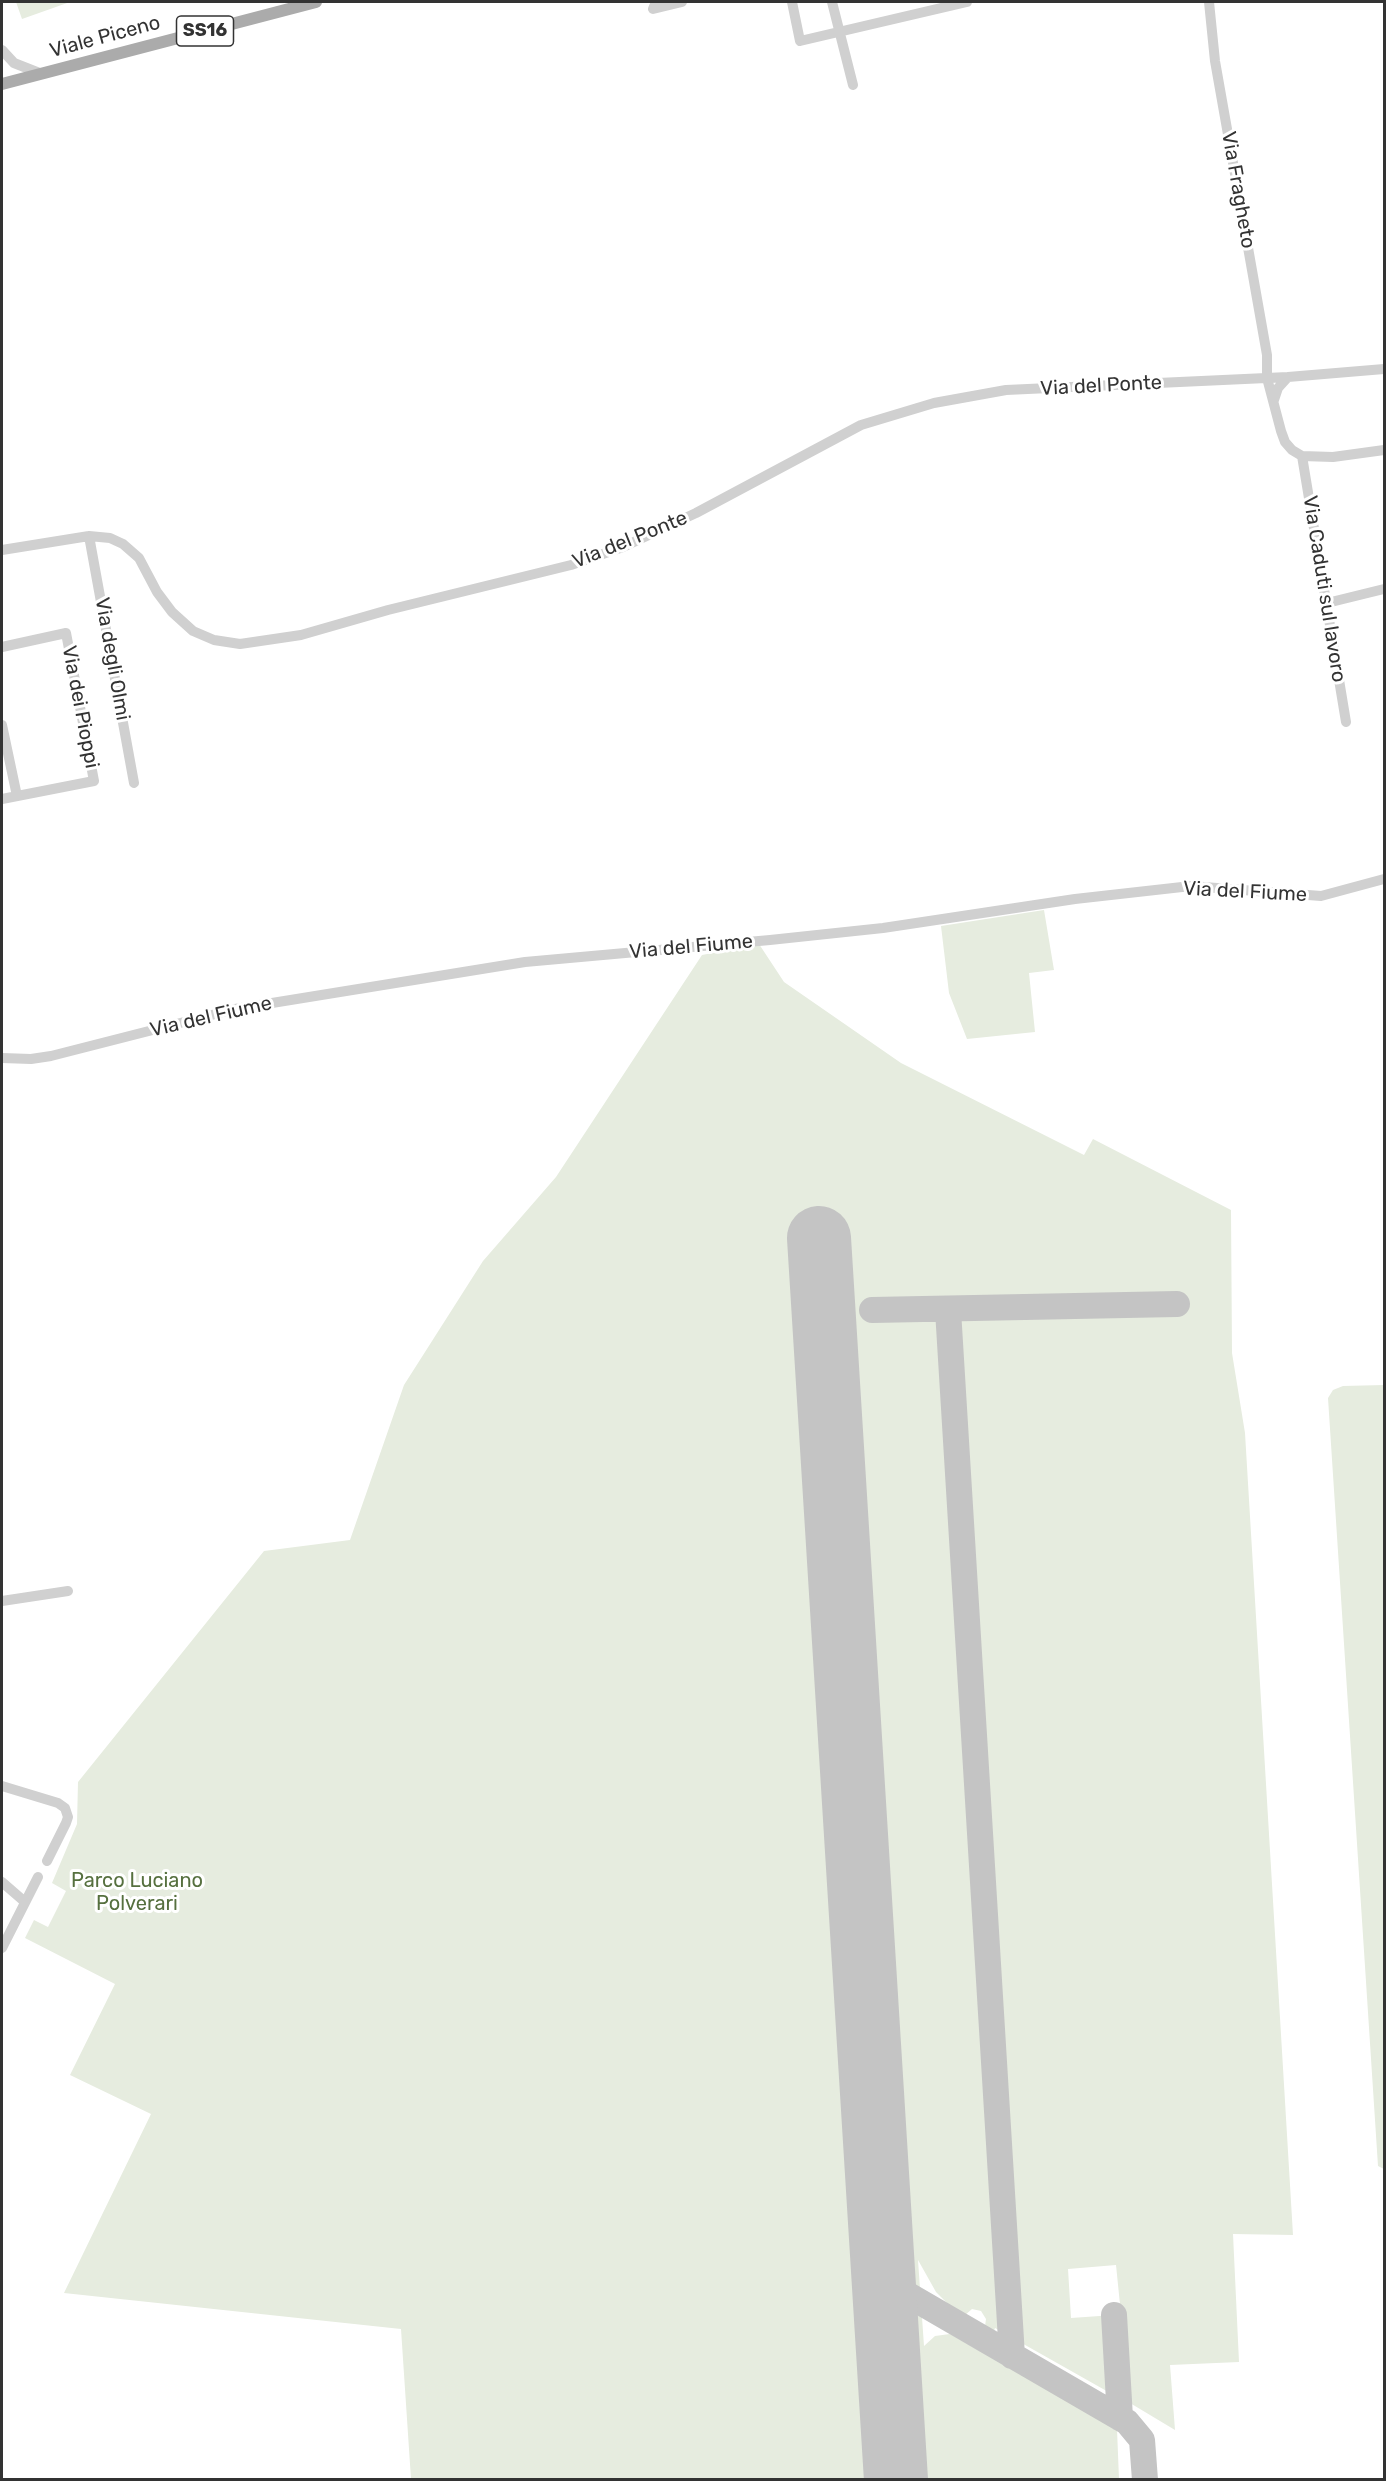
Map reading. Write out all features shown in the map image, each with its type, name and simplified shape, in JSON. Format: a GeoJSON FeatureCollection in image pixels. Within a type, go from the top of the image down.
{"type":"FeatureCollection","features":[{"type":"Feature","properties":{"kind":"main road","name":"Viale Piceno"},"geometry":{"type":"LineString","coordinates":[[2,84],[316,2]]}},
{"type":"Feature","properties":{"kind":"street"},"geometry":{"type":"LineString","coordinates":[[654,5],[674,2]]}},
{"type":"Feature","properties":{"kind":"street"},"geometry":{"type":"LineString","coordinates":[[792,2],[801,41],[967,2]]}},
{"type":"Feature","properties":{"kind":"street"},"geometry":{"type":"LineString","coordinates":[[832,2],[854,85]]}},
{"type":"Feature","properties":{"kind":"street","name":"Via Fragheto"},"geometry":{"type":"LineString","coordinates":[[1209,2],[1213,44],[1267,355],[1267,378],[1285,442],[1302,456]]}},
{"type":"Feature","properties":{"kind":"street"},"geometry":{"type":"LineString","coordinates":[[1213,44],[1214,2]]}},
{"type":"Feature","properties":{"kind":"street","name":"Viale Piceno"},"geometry":{"type":"LineString","coordinates":[[2,50],[14,63],[42,74]]}},
{"type":"Feature","properties":{"kind":"street"},"geometry":{"type":"LineString","coordinates":[[1267,355],[1277,371],[1288,378],[1278,388],[1274,400]]}},
{"type":"Feature","properties":{"kind":"street","name":"Via del Ponte"},"geometry":{"type":"LineString","coordinates":[[2,550],[89,536],[110,538],[123,544],[139,558],[157,592],[172,612],[193,631],[214,640],[240,644],[301,635],[388,610],[571,565],[623,547],[696,513],[861,425],[934,403],[1006,390],[1288,378],[1384,369]]}},
{"type":"Feature","properties":{"kind":"street"},"geometry":{"type":"LineString","coordinates":[[1302,456],[1333,457],[1384,450]]}},
{"type":"Feature","properties":{"kind":"street","name":"Via Caduti sul lavoro"},"geometry":{"type":"LineString","coordinates":[[1302,456],[1346,722]]}},
{"type":"Feature","properties":{"kind":"street","name":"Via degli Olmi"},"geometry":{"type":"LineString","coordinates":[[89,536],[134,783]]}},
{"type":"Feature","properties":{"kind":"street"},"geometry":{"type":"LineString","coordinates":[[1327,603],[1384,589]]}},
{"type":"Feature","properties":{"kind":"street","name":"Via dei Pioppi"},"geometry":{"type":"LineString","coordinates":[[2,647],[66,633],[94,781],[17,796]]}},
{"type":"Feature","properties":{"kind":"street"},"geometry":{"type":"LineString","coordinates":[[2,725],[17,796],[2,799]]}},
{"type":"Feature","properties":{"kind":"street","name":"Via del Fiume"},"geometry":{"type":"LineString","coordinates":[[2,1058],[31,1059],[51,1056],[235,1010],[525,962],[872,929],[1075,899],[1191,886],[1321,896],[1384,879]]}},
{"type":"Feature","properties":{"kind":"street"},"geometry":{"type":"LineString","coordinates":[[2,1601],[68,1591]]}},
{"type":"Feature","properties":{"kind":"street"},"geometry":{"type":"LineString","coordinates":[[2,1786],[58,1803],[65,1808],[68,1817],[46,1861]]}},
{"type":"Feature","properties":{"kind":"street"},"geometry":{"type":"LineString","coordinates":[[2,1948],[38,1877]]}},
{"type":"Feature","properties":{"kind":"street"},"geometry":{"type":"LineString","coordinates":[[2,1882],[25,1902]]}},
{"type":"Feature","properties":{"kind":"green space"},"geometry":{"type":"Polygon","coordinates":[[[16,2],[70,2],[22,19],[16,2]]]}},
{"type":"Feature","properties":{"kind":"green space"},"geometry":{"type":"Polygon","coordinates":[[[1044,910],[1054,970],[1029,973],[1035,1032],[967,1039],[949,993],[941,926],[1044,910]]]}},
{"type":"Feature","properties":{"kind":"green space","name":"Parco Luciano Polverari"},"geometry":{"type":"Polygon","coordinates":[[[759,944],[784,982],[901,1063],[1084,1155],[1093,1139],[1231,1210],[1232,1353],[1245,1433],[1293,2235],[1233,2234],[1239,2362],[1170,2365],[1175,2430],[1130,2403],[1116,2265],[1068,2269],[1071,2318],[1114,2315],[1119,2398],[995,2328],[994,2331],[985,2326],[986,2319],[981,2311],[972,2309],[964,2316],[954,2310],[936,2292],[918,2260],[924,2346],[935,2336],[950,2334],[1117,2429],[1119,2479],[411,2479],[401,2329],[64,2293],[151,2114],[70,2075],[115,1984],[25,1938],[34,1920],[48,1927],[66,1891],[52,1883],[77,1824],[78,1782],[264,1551],[350,1540],[404,1385],[483,1261],[556,1177],[702,955],[759,944]]]}},
{"type":"Feature","properties":{"kind":"green space"},"geometry":{"type":"Polygon","coordinates":[[[1384,1385],[1384,2169],[1378,2166],[1328,1398],[1333,1390],[1343,1386],[1384,1385]]]}},
{"type":"Feature","properties":{"kind":"taxiway"},"geometry":{"type":"LineString","coordinates":[[872,1310],[1177,1304]]}},
{"type":"Feature","properties":{"kind":"taxiway"},"geometry":{"type":"LineString","coordinates":[[948,1310],[1012,2356]]}},
{"type":"Feature","properties":{"kind":"taxiway"},"geometry":{"type":"LineString","coordinates":[[884,2281],[1127,2422],[1142,2440],[1145,2480]]}},
{"type":"Feature","properties":{"kind":"taxiway"},"geometry":{"type":"LineString","coordinates":[[1114,2315],[1120,2418]]}},
{"type":"Feature","properties":{"kind":"runway"},"geometry":{"type":"LineString","coordinates":[[819,1238],[896,2480]]}}]}
